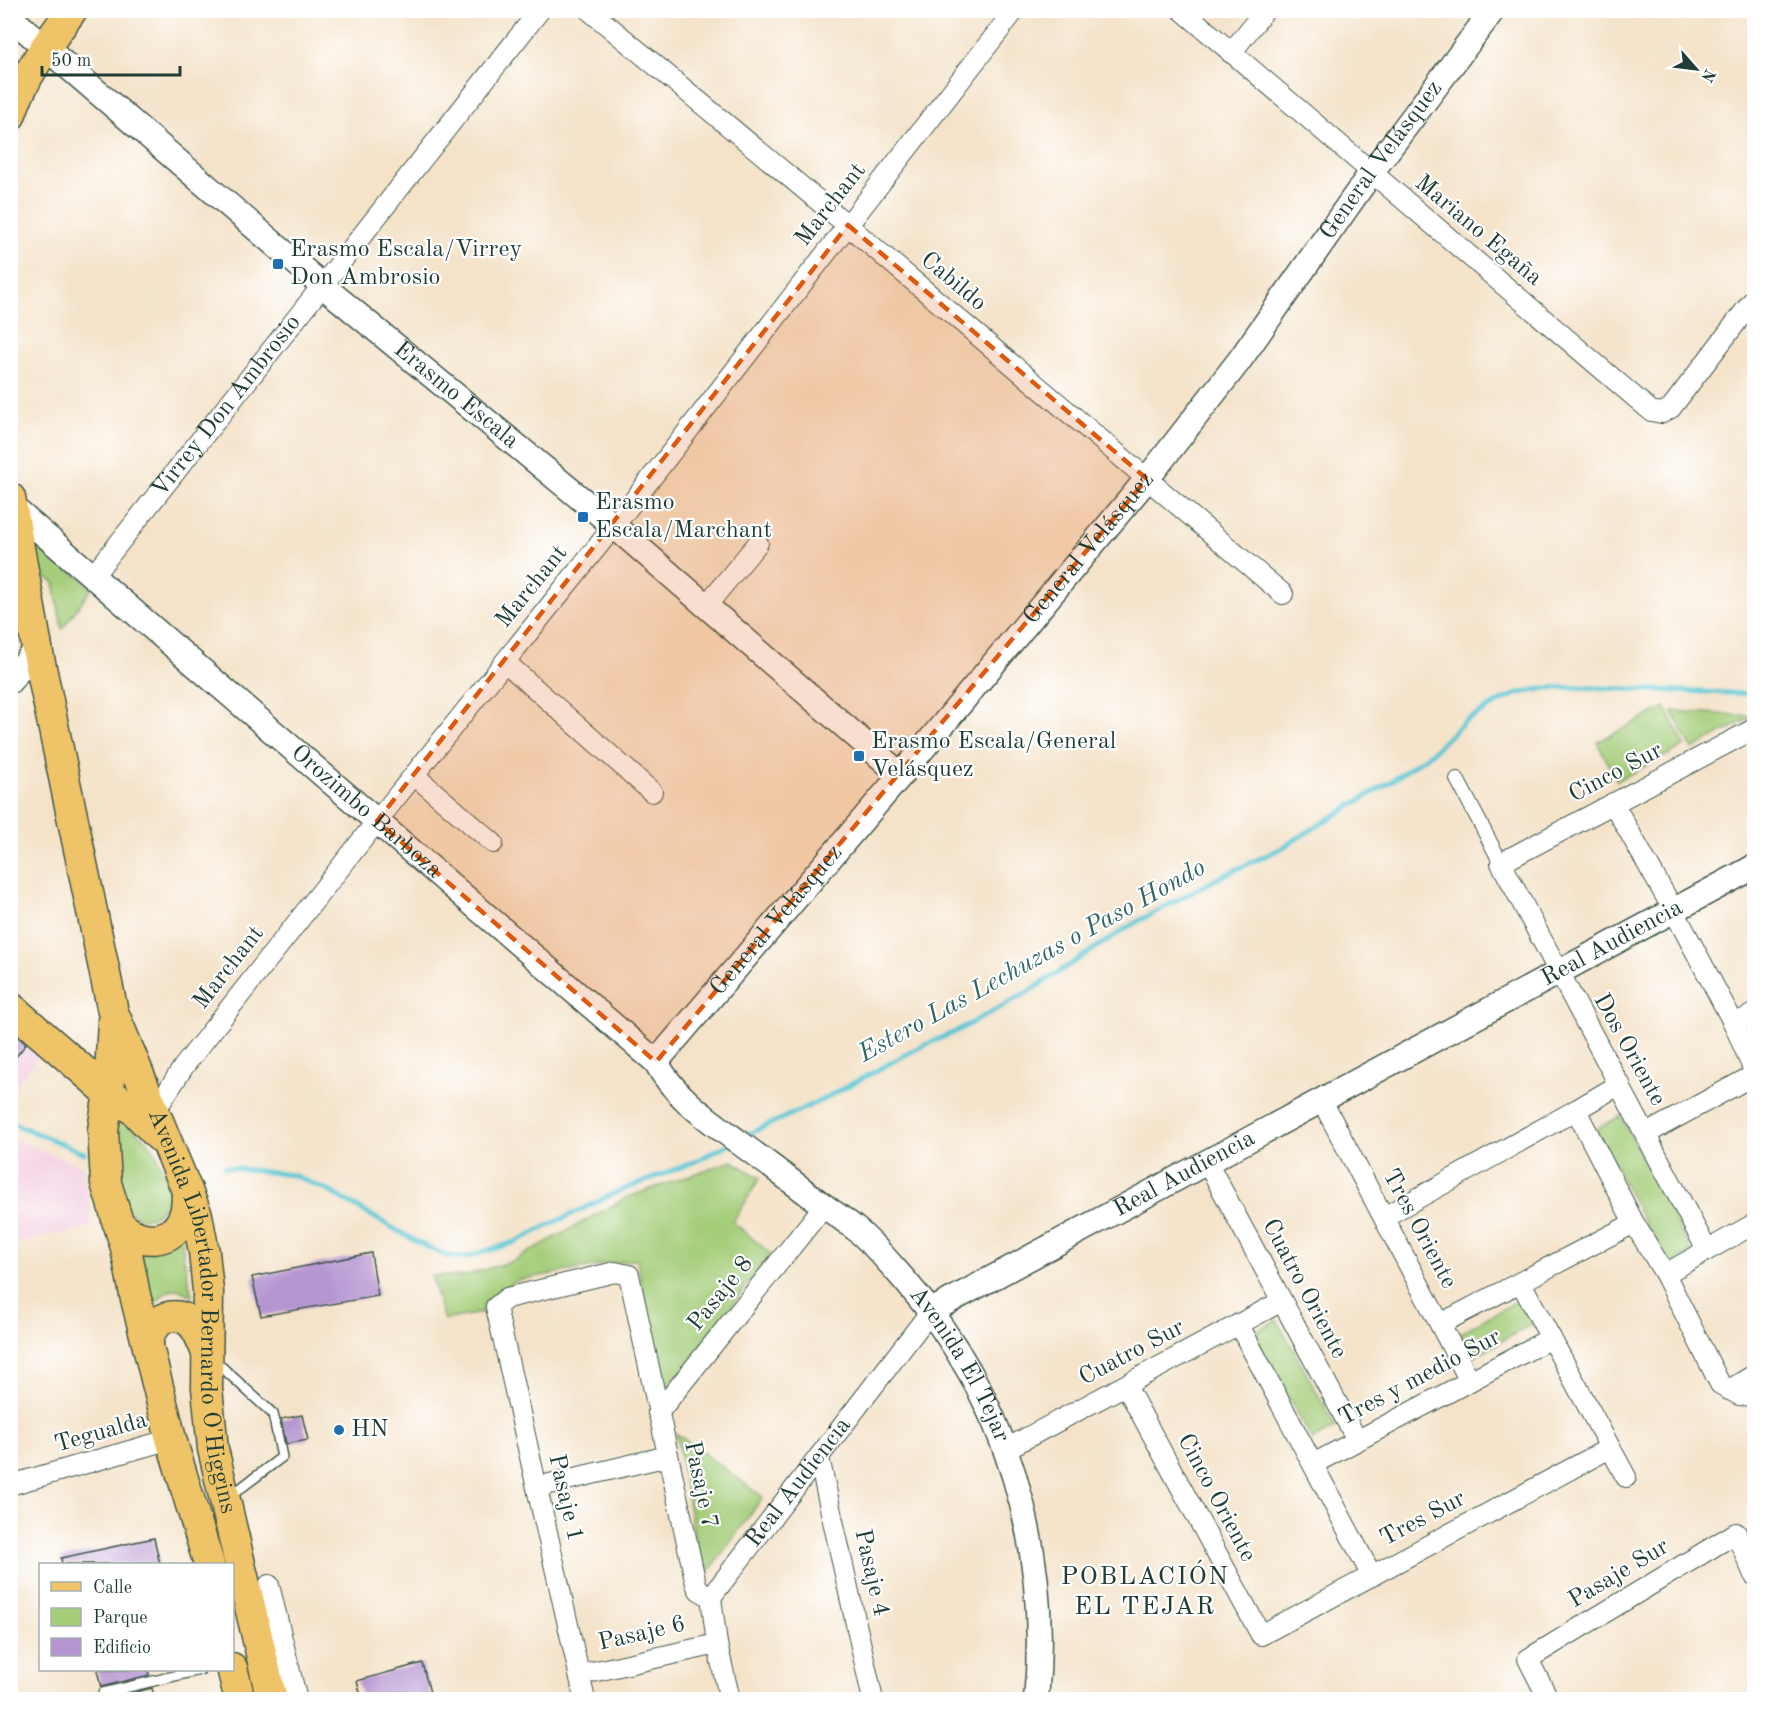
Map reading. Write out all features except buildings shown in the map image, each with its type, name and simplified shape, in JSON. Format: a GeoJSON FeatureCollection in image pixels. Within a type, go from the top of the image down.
{"type":"FeatureCollection","features":[{"type":"Feature","properties":{"kind":"main road"},"geometry":{"type":"LineString","coordinates":[[11,111],[24,83],[46,46],[72,10]]}},
{"type":"Feature","properties":{"kind":"main road","name":"Avenida Libertador Bernardo O'Higgins"},"geometry":{"type":"LineString","coordinates":[[11,503],[38,647],[113,1012],[197,1215],[204,1252],[213,1449],[225,1501],[265,1618],[272,1700]]}},
{"type":"Feature","properties":{"kind":"main road"},"geometry":{"type":"LineString","coordinates":[[10,1007],[109,1093],[135,1111],[171,1153]]}},
{"type":"Feature","properties":{"kind":"main road","name":"Avenida Libertador Bernardo O'Higgins"},"geometry":{"type":"LineString","coordinates":[[113,1012],[109,1093],[103,1130],[106,1183],[126,1248],[171,1439],[208,1563]]}},
{"type":"Feature","properties":{"kind":"main road"},"geometry":{"type":"LineString","coordinates":[[117,1221],[128,1233],[143,1239],[168,1235],[185,1213],[187,1190]]}},
{"type":"Feature","properties":{"kind":"main road"},"geometry":{"type":"LineString","coordinates":[[148,1343],[148,1336],[155,1324],[174,1316],[182,1318],[194,1327],[207,1353]]}},
{"type":"Feature","properties":{"kind":"main road"},"geometry":{"type":"LineString","coordinates":[[233,1671],[240,1700]]}},
{"type":"Feature","properties":{"kind":"street","name":"Virrey Don Ambrosio"},"geometry":{"type":"LineString","coordinates":[[93,576],[540,10]]}},
{"type":"Feature","properties":{"kind":"street","name":"Cabildo"},"geometry":{"type":"LineString","coordinates":[[589,10],[848,225],[1283,594]]}},
{"type":"Feature","properties":{"kind":"street","name":"Marchant"},"geometry":{"type":"LineString","coordinates":[[155,1111],[184,1066],[614,526],[1015,10]]}},
{"type":"Feature","properties":{"kind":"street","name":"Mariano Egaña"},"geometry":{"type":"LineString","coordinates":[[1182,10],[1656,413],[1662,413],[1675,404],[1755,299]]}},
{"type":"Feature","properties":{"kind":"street"},"geometry":{"type":"LineString","coordinates":[[1231,53],[1265,10]]}},
{"type":"Feature","properties":{"kind":"street","name":"General Velásquez"},"geometry":{"type":"LineString","coordinates":[[656,1062],[901,775],[1147,479],[1239,361],[1371,173],[1493,10]]}},
{"type":"Feature","properties":{"kind":"street","name":"Erasmo Escala"},"geometry":{"type":"LineString","coordinates":[[10,17],[323,286],[614,526],[901,775]]}},
{"type":"Feature","properties":{"kind":"street","name":"Orozimbo Barboza"},"geometry":{"type":"LineString","coordinates":[[11,503],[656,1062],[670,1085],[713,1123]]}},
{"type":"Feature","properties":{"kind":"street"},"geometry":{"type":"LineString","coordinates":[[705,607],[758,543]]}},
{"type":"Feature","properties":{"kind":"street"},"geometry":{"type":"LineString","coordinates":[[10,681],[38,647]]}},
{"type":"Feature","properties":{"kind":"street"},"geometry":{"type":"LineString","coordinates":[[505,662],[652,792]]}},
{"type":"Feature","properties":{"kind":"street","name":"Cinco Sur"},"geometry":{"type":"LineString","coordinates":[[1502,863],[1755,729]]}},
{"type":"Feature","properties":{"kind":"street"},"geometry":{"type":"LineString","coordinates":[[414,775],[494,843]]}},
{"type":"Feature","properties":{"kind":"street","name":"Dos Oriente"},"geometry":{"type":"LineString","coordinates":[[1457,778],[1558,973],[1620,1083],[1707,1250]]}},
{"type":"Feature","properties":{"kind":"street"},"geometry":{"type":"LineString","coordinates":[[1613,803],[1674,910],[1734,1024],[1755,1073],[1646,1134]]}},
{"type":"Feature","properties":{"kind":"street","name":"Real Audiencia"},"geometry":{"type":"LineString","coordinates":[[711,1597],[932,1311],[1755,867]]}},
{"type":"Feature","properties":{"kind":"street"},"geometry":{"type":"LineString","coordinates":[[1734,1024],[1755,1014]]}},
{"type":"Feature","properties":{"kind":"street"},"geometry":{"type":"LineString","coordinates":[[1383,1217],[1576,1110],[1620,1083]]}},
{"type":"Feature","properties":{"kind":"street","name":"Tres Oriente"},"geometry":{"type":"LineString","coordinates":[[1322,1101],[1470,1381]]}},
{"type":"Feature","properties":{"kind":"street"},"geometry":{"type":"LineString","coordinates":[[1576,1110],[1634,1223],[1665,1275],[1720,1384],[1739,1395],[1755,1396]]}},
{"type":"Feature","properties":{"kind":"street","name":"Avenida El Tejar"},"geometry":{"type":"LineString","coordinates":[[713,1123],[858,1231],[894,1267],[932,1311],[977,1385],[1006,1449],[1025,1511],[1036,1575],[1040,1643],[1036,1700]]}},
{"type":"Feature","properties":{"kind":"street","name":"Cuatro Oriente"},"geometry":{"type":"LineString","coordinates":[[1207,1162],[1357,1440]]}},
{"type":"Feature","properties":{"kind":"street","name":"Pasaje 8"},"geometry":{"type":"LineString","coordinates":[[658,1413],[824,1206]]}},
{"type":"Feature","properties":{"kind":"street","name":"Tres y medio Sur"},"geometry":{"type":"LineString","coordinates":[[1440,1324],[1634,1223]]}},
{"type":"Feature","properties":{"kind":"street"},"geometry":{"type":"LineString","coordinates":[[1665,1275],[1755,1224]]}},
{"type":"Feature","properties":{"kind":"street","name":"Pasaje 1"},"geometry":{"type":"LineString","coordinates":[[585,1700],[496,1307],[507,1298],[615,1272],[629,1275]]}},
{"type":"Feature","properties":{"kind":"street","name":"Pasaje 7"},"geometry":{"type":"LineString","coordinates":[[629,1275],[696,1584],[699,1590],[711,1597]]}},
{"type":"Feature","properties":{"kind":"street"},"geometry":{"type":"LineString","coordinates":[[1521,1283],[1626,1478]]}},
{"type":"Feature","properties":{"kind":"street","name":"Cuatro Sur"},"geometry":{"type":"LineString","coordinates":[[1006,1449],[1282,1301]]}},
{"type":"Feature","properties":{"kind":"street"},"geometry":{"type":"LineString","coordinates":[[1239,1325],[1372,1576]]}},
{"type":"Feature","properties":{"kind":"street","name":"Tres y medio Sur"},"geometry":{"type":"LineString","coordinates":[[1313,1464],[1551,1338]]}},
{"type":"Feature","properties":{"kind":"street"},"geometry":{"type":"LineString","coordinates":[[1729,1390],[1755,1375]]}},
{"type":"Feature","properties":{"kind":"street","name":"Cinco Oriente"},"geometry":{"type":"LineString","coordinates":[[1126,1386],[1261,1635]]}},
{"type":"Feature","properties":{"kind":"street","name":"Tegualda"},"geometry":{"type":"LineString","coordinates":[[10,1485],[171,1439]]}},
{"type":"Feature","properties":{"kind":"street","name":"Tres Sur"},"geometry":{"type":"LineString","coordinates":[[1261,1635],[1610,1448]]}},
{"type":"Feature","properties":{"kind":"street"},"geometry":{"type":"LineString","coordinates":[[537,1487],[668,1456]]}},
{"type":"Feature","properties":{"kind":"street","name":"Pasaje 4"},"geometry":{"type":"LineString","coordinates":[[819,1458],[873,1700]]}},
{"type":"Feature","properties":{"kind":"street","name":"Pasaje Sur"},"geometry":{"type":"LineString","coordinates":[[1549,1700],[1528,1659],[1736,1533],[1755,1575]]}},
{"type":"Feature","properties":{"kind":"street","name":"Avenida Libertador Bernardo O'Higgins"},"geometry":{"type":"LineString","coordinates":[[269,1585],[265,1618],[297,1700]]}},
{"type":"Feature","properties":{"kind":"street"},"geometry":{"type":"LineString","coordinates":[[711,1597],[717,1644],[730,1700]]}},
{"type":"Feature","properties":{"kind":"street","name":"Pasaje 6"},"geometry":{"type":"LineString","coordinates":[[579,1675],[717,1644]]}},
{"type":"Feature","properties":{"kind":"lane"},"geometry":{"type":"LineString","coordinates":[[207,1353],[273,1414],[282,1457],[225,1501]]}},
{"type":"Feature","properties":{"kind":"lane"},"geometry":{"type":"LineString","coordinates":[[103,1693],[196,1671]]}},
{"type":"Feature","properties":{"kind":"highlighted area"},"geometry":{"type":"Polygon","coordinates":[[[848,225],[1147,479],[656,1062],[377,821],[848,225]]]}},
{"type":"Feature","properties":{"kind":"shaded area"},"geometry":{"type":"Polygon","coordinates":[[[11,1028],[40,1054],[11,1093],[11,1028]]]}},
{"type":"Feature","properties":{"kind":"shaded area"},"geometry":{"type":"Polygon","coordinates":[[[10,1137],[83,1167],[92,1227],[11,1244],[10,1137]]]}},
{"type":"Feature","properties":{"kind":"green space"},"geometry":{"type":"Polygon","coordinates":[[[32,539],[92,588],[62,629],[54,582],[38,573],[32,539]]]}},
{"type":"Feature","properties":{"kind":"green space"},"geometry":{"type":"Polygon","coordinates":[[[1665,707],[1685,746],[1617,781],[1597,742],[1665,707]]]}},
{"type":"Feature","properties":{"kind":"green space"},"geometry":{"type":"Polygon","coordinates":[[[1672,711],[1754,716],[1692,749],[1672,711]]]}},
{"type":"Feature","properties":{"kind":"green space"},"geometry":{"type":"Polygon","coordinates":[[[112,1113],[138,1132],[151,1145],[166,1177],[169,1189],[167,1201],[157,1214],[151,1217],[137,1217],[130,1212],[121,1195],[115,1159],[112,1113]]]}},
{"type":"Feature","properties":{"kind":"green space"},"geometry":{"type":"Polygon","coordinates":[[[1621,1116],[1692,1253],[1667,1266],[1596,1129],[1621,1116]]]}},
{"type":"Feature","properties":{"kind":"green space"},"geometry":{"type":"Polygon","coordinates":[[[732,1161],[760,1178],[733,1222],[771,1254],[662,1396],[637,1259],[518,1280],[485,1302],[481,1313],[444,1320],[431,1276],[464,1276],[513,1261],[628,1197],[732,1161]]]}},
{"type":"Feature","properties":{"kind":"green space"},"geometry":{"type":"Polygon","coordinates":[[[181,1230],[184,1259],[192,1296],[178,1289],[166,1292],[151,1308],[139,1247],[181,1230]]]}},
{"type":"Feature","properties":{"kind":"green space"},"geometry":{"type":"Polygon","coordinates":[[[1522,1298],[1536,1322],[1473,1357],[1460,1333],[1522,1298]]]}},
{"type":"Feature","properties":{"kind":"green space"},"geometry":{"type":"Polygon","coordinates":[[[1277,1320],[1336,1427],[1312,1440],[1253,1333],[1277,1320]]]}},
{"type":"Feature","properties":{"kind":"green space"},"geometry":{"type":"Polygon","coordinates":[[[676,1433],[763,1497],[702,1581],[676,1433]]]}},
{"type":"Feature","properties":{"kind":"waterway","name":"Estero Las Lechuzas o Paso Hondo"},"geometry":{"type":"LineString","coordinates":[[744,1136],[824,1099],[918,1048],[955,1032],[1028,992],[1131,925],[1224,875],[1278,850],[1390,782],[1429,755],[1465,721],[1505,699],[1520,693],[1546,688],[1579,687],[1754,694]]}},
{"type":"Feature","properties":{"kind":"waterway","name":"Estero Las Lechuzas o Paso Hondo"},"geometry":{"type":"LineString","coordinates":[[10,1122],[84,1153]]}},
{"type":"Feature","properties":{"kind":"waterway","name":"Estero Las Lechuzas o Paso Hondo"},"geometry":{"type":"LineString","coordinates":[[225,1167],[293,1175],[329,1191],[417,1242],[447,1256],[467,1257],[515,1242],[615,1193],[694,1162],[731,1143]]}},
{"type":"Feature","properties":{"kind":"place","name":"Erasmo Escala/Virrey Don Ambrosio"},"geometry":{"type":"Point","coordinates":[278,264]}},
{"type":"Feature","properties":{"kind":"place","name":"Erasmo Escala/Marchant"},"geometry":{"type":"Point","coordinates":[583,517]}},
{"type":"Feature","properties":{"kind":"place","name":"Erasmo Escala/General Velásquez"},"geometry":{"type":"Point","coordinates":[859,756]}},
{"type":"Feature","properties":{"kind":"place","name":"HN"},"geometry":{"type":"Point","coordinates":[339,1430]}},
{"type":"Feature","properties":{"kind":"district","name":"POBLACIÓN EL TEJAR"},"geometry":{"type":"Point","coordinates":[1145,1592]}}]}
